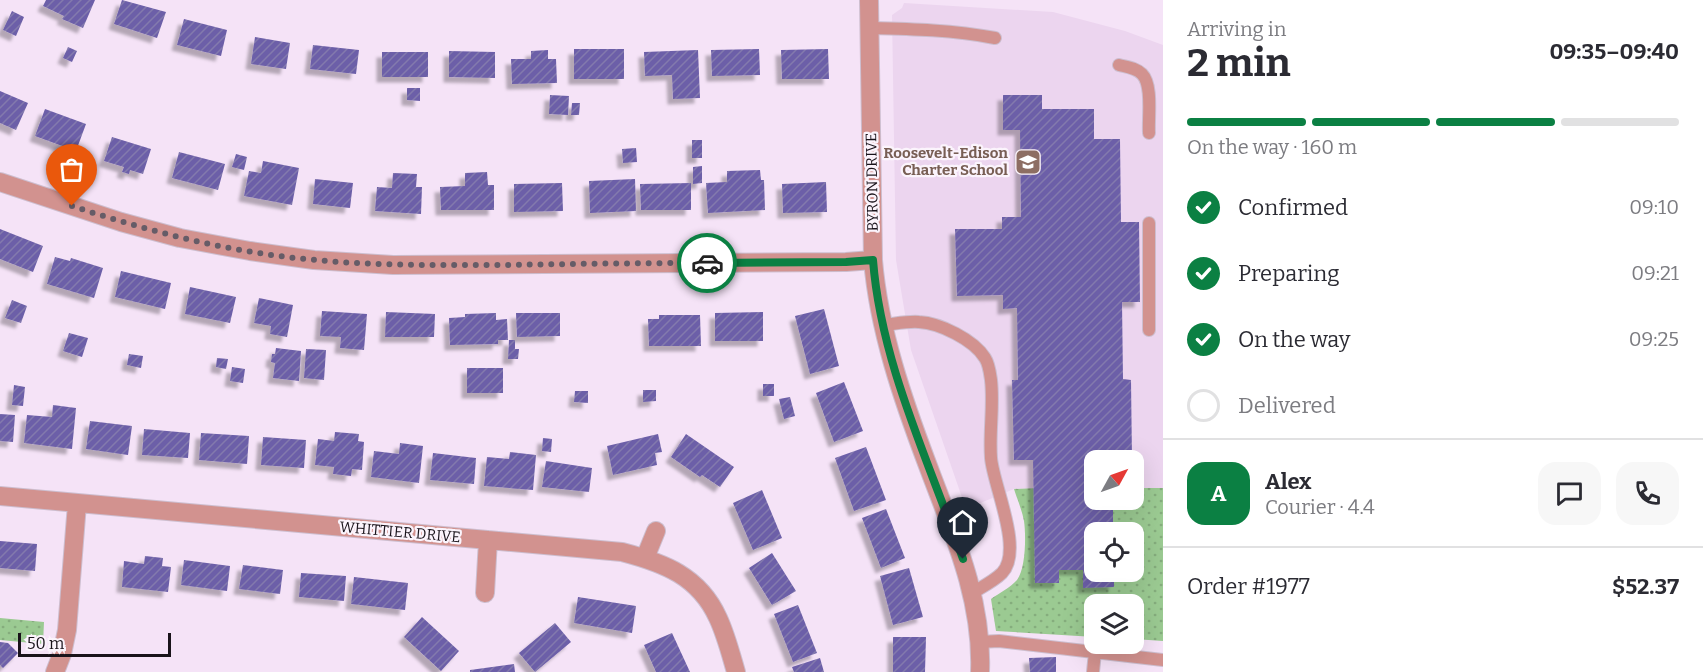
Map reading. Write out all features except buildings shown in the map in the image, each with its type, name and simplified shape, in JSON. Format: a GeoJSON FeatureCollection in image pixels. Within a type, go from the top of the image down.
{"type":"FeatureCollection","features":[{"type":"Feature","properties":{"kind":"street","name":"BYRON DRIVE"},"geometry":{"type":"LineString","coordinates":[[869,0],[875,287],[895,370],[969,579],[977,616],[981,672]]}},
{"type":"Feature","properties":{"kind":"street"},"geometry":{"type":"LineString","coordinates":[[0,182],[121,222],[180,238],[314,260],[404,265],[873,260]]}},
{"type":"Feature","properties":{"kind":"street","name":"WHITTIER DRIVE"},"geometry":{"type":"LineString","coordinates":[[0,496],[622,552],[666,566],[683,576],[702,593],[718,618],[736,672]]}},
{"type":"Feature","properties":{"kind":"street"},"geometry":{"type":"LineString","coordinates":[[55,672],[67,630],[77,504]]}},
{"type":"Feature","properties":{"kind":"street"},"geometry":{"type":"LineString","coordinates":[[645,558],[656,531]]}},
{"type":"Feature","properties":{"kind":"street"},"geometry":{"type":"LineString","coordinates":[[485,593],[488,540]]}},
{"type":"Feature","properties":{"kind":"lane"},"geometry":{"type":"LineString","coordinates":[[870,28],[937,30],[995,38]]}},
{"type":"Feature","properties":{"kind":"lane"},"geometry":{"type":"LineString","coordinates":[[1119,65],[1137,70],[1144,76],[1148,85],[1149,133]]}},
{"type":"Feature","properties":{"kind":"lane"},"geometry":{"type":"LineString","coordinates":[[1149,223],[1149,330]]}},
{"type":"Feature","properties":{"kind":"lane"},"geometry":{"type":"LineString","coordinates":[[883,325],[919,321],[938,326],[977,348],[987,360],[991,381],[991,457],[1008,528],[1009,558],[1004,572],[972,593]]}},
{"type":"Feature","properties":{"kind":"lane"},"geometry":{"type":"LineString","coordinates":[[979,642],[999,641],[1084,651]]}},
{"type":"Feature","properties":{"kind":"lane"},"geometry":{"type":"LineString","coordinates":[[1093,672],[1095,654]]}},
{"type":"Feature","properties":{"kind":"lane"},"geometry":{"type":"LineString","coordinates":[[1112,654],[1163,660]]}},
{"type":"Feature","properties":{"kind":"shaded area","name":"Roosevelt-Edison Charter School"},"geometry":{"type":"Polygon","coordinates":[[[904,3],[1053,12],[1125,31],[1163,45],[1163,488],[1144,488],[1144,450],[1084,450],[1084,487],[1014,489],[966,509],[911,350],[896,260],[892,15],[902,8],[904,3]]]}},
{"type":"Feature","properties":{"kind":"green space"},"geometry":{"type":"Polygon","coordinates":[[[1061,487],[1084,496],[1084,510],[1144,510],[1144,488],[1163,488],[1163,641],[1144,640],[1144,594],[1084,594],[1084,636],[996,631],[991,599],[1017,580],[1024,560],[1024,521],[1014,489],[1061,487]]]}},
{"type":"Feature","properties":{"kind":"green space"},"geometry":{"type":"Polygon","coordinates":[[[0,618],[44,622],[43,644],[0,640],[0,618]]]}},
{"type":"Feature","properties":{"kind":"way so far"},"geometry":{"type":"LineString","coordinates":[[72,206],[180,238],[314,260],[393,265],[707,263]]}},
{"type":"Feature","properties":{"kind":"place","name":"Roosevelt-Edison Charter School"},"geometry":{"type":"Point","coordinates":[1028,162]}},
{"type":"Feature","properties":{"kind":"route"},"geometry":{"type":"LineString","coordinates":[[707,263],[873,260],[875,287],[895,370],[963,559]]}}]}
